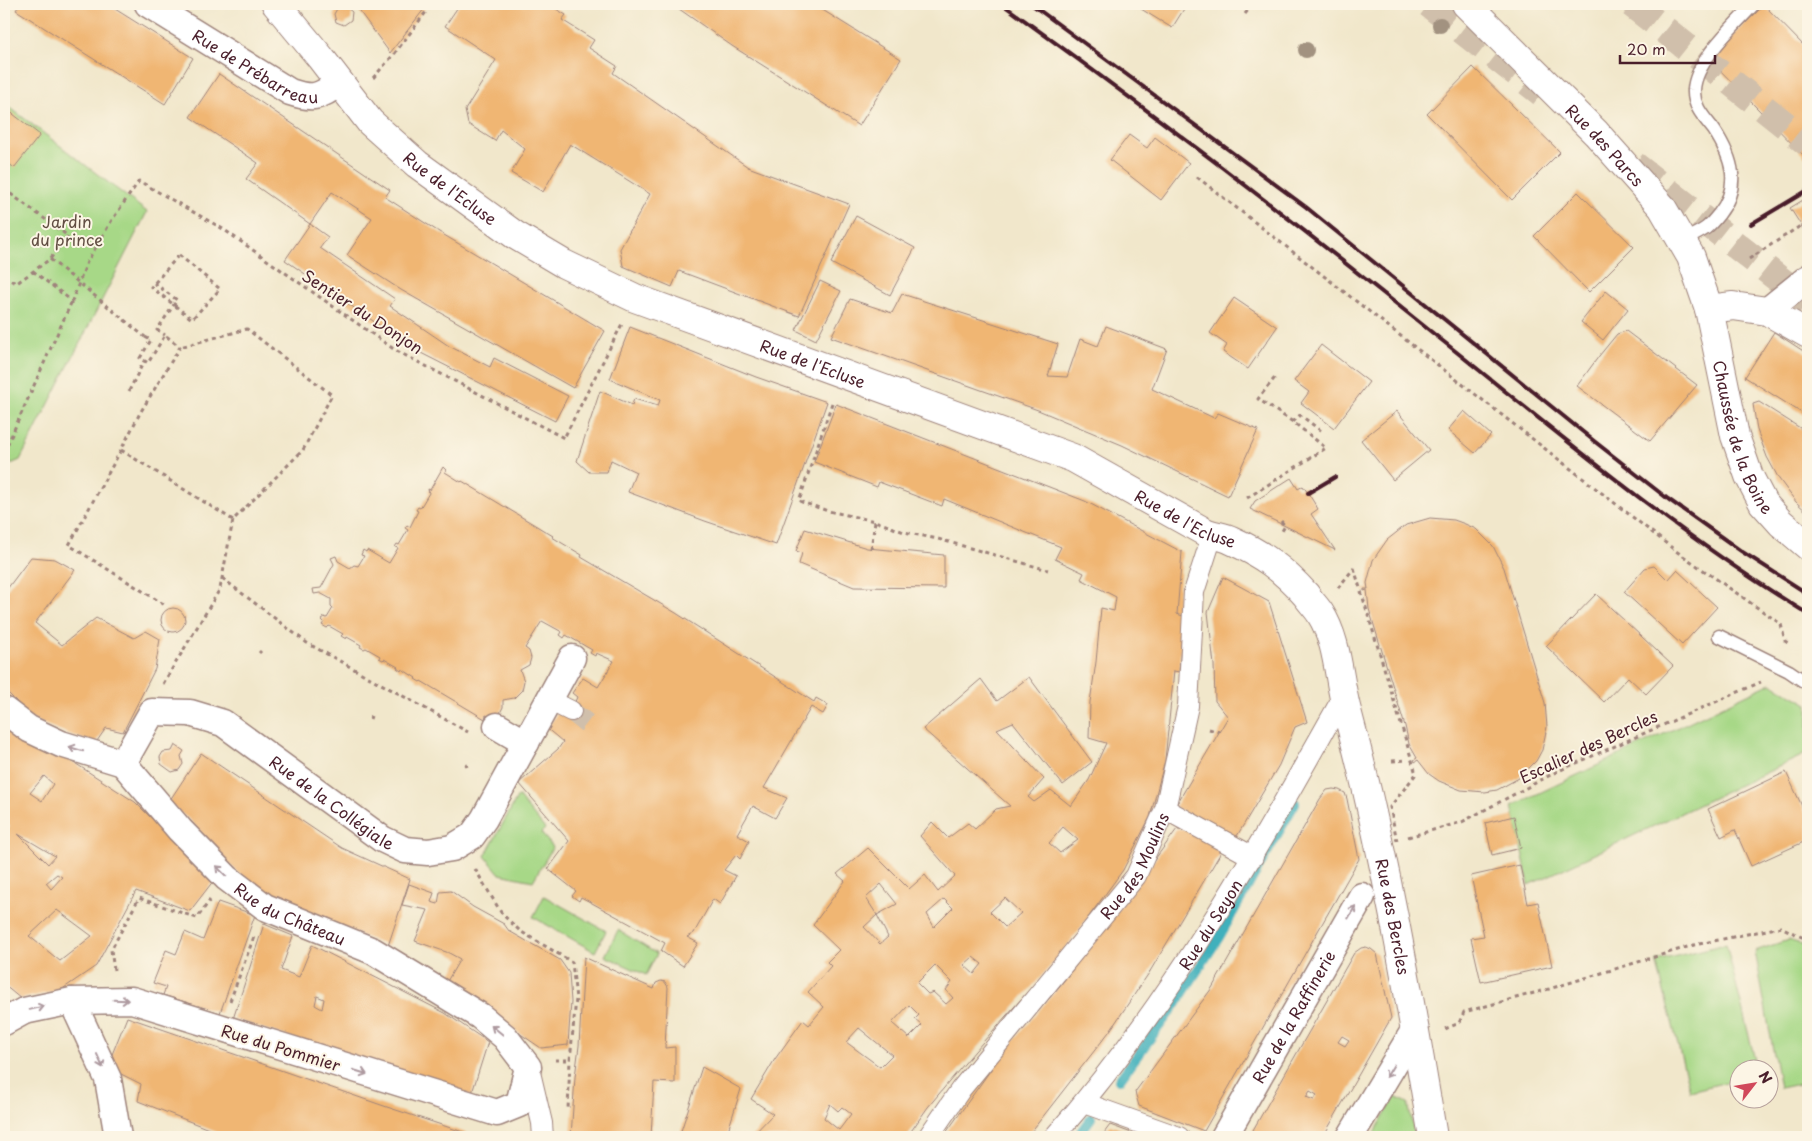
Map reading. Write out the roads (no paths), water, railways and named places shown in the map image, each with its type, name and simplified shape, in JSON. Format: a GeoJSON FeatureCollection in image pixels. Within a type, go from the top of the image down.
{"type":"FeatureCollection","features":[{"type":"Feature","properties":{"kind":"street","name":"Rue de Prébarreau"},"geometry":{"type":"LineString","coordinates":[[148,4],[290,92],[307,98],[326,92],[340,83]]}},
{"type":"Feature","properties":{"kind":"street","name":"Rue de l'Ecluse"},"geometry":{"type":"LineString","coordinates":[[276,4],[370,122],[417,164],[514,235],[564,264],[635,298],[1073,458],[1212,536],[1228,539],[1269,560],[1294,582],[1319,611],[1325,622],[1335,651],[1343,697]]}},
{"type":"Feature","properties":{"kind":"street","name":"Rue des Parcs"},"geometry":{"type":"LineString","coordinates":[[1466,4],[1596,132],[1662,207],[1691,257],[1709,308]]}},
{"type":"Feature","properties":{"kind":"street"},"geometry":{"type":"LineString","coordinates":[[1766,311],[1808,278]]}},
{"type":"Feature","properties":{"kind":"street"},"geometry":{"type":"LineString","coordinates":[[1709,308],[1733,306],[1766,311],[1808,334]]}},
{"type":"Feature","properties":{"kind":"street","name":"Chaussée de la Boine"},"geometry":{"type":"LineString","coordinates":[[1709,308],[1734,436],[1749,476],[1763,503],[1808,546]]}},
{"type":"Feature","properties":{"kind":"street","name":"Rue des Moulins"},"geometry":{"type":"LineString","coordinates":[[928,1137],[961,1089],[1136,876],[1165,809],[1188,706],[1194,592],[1212,536]]}},
{"type":"Feature","properties":{"kind":"street","name":"Rue de la Collégiale"},"geometry":{"type":"LineString","coordinates":[[123,763],[152,712],[190,713],[223,723],[382,839],[405,850],[428,852],[452,848],[472,836],[484,819],[526,743],[560,705],[572,658]]}},
{"type":"Feature","properties":{"kind":"street","name":"Rue du Seyon"},"geometry":{"type":"LineString","coordinates":[[1054,1137],[1084,1103],[1176,979],[1253,857],[1343,697]]}},
{"type":"Feature","properties":{"kind":"street","name":"Rue des Bercles"},"geometry":{"type":"LineString","coordinates":[[1343,697],[1428,1030],[1433,1137]]}},
{"type":"Feature","properties":{"kind":"street"},"geometry":{"type":"LineString","coordinates":[[4,710],[29,729],[61,744],[123,763]]}},
{"type":"Feature","properties":{"kind":"street"},"geometry":{"type":"LineString","coordinates":[[497,726],[526,743]]}},
{"type":"Feature","properties":{"kind":"street","name":"Rue du Château"},"geometry":{"type":"LineString","coordinates":[[123,763],[180,830],[227,878],[265,907],[373,951],[480,1016],[505,1037],[528,1067],[542,1123],[543,1137]]}},
{"type":"Feature","properties":{"kind":"street"},"geometry":{"type":"LineString","coordinates":[[1165,809],[1253,857]]}},
{"type":"Feature","properties":{"kind":"street","name":"Rue de la Raffinerie"},"geometry":{"type":"LineString","coordinates":[[1224,1137],[1346,941],[1362,896]]}},
{"type":"Feature","properties":{"kind":"street","name":"Rue du Pommier"},"geometry":{"type":"LineString","coordinates":[[4,1022],[24,1012],[72,1001],[132,1000],[497,1113],[520,1104],[528,1067]]}},
{"type":"Feature","properties":{"kind":"street"},"geometry":{"type":"LineString","coordinates":[[72,1001],[108,1079],[118,1137]]}},
{"type":"Feature","properties":{"kind":"street"},"geometry":{"type":"LineString","coordinates":[[1350,1137],[1428,1030]]}},
{"type":"Feature","properties":{"kind":"street"},"geometry":{"type":"LineString","coordinates":[[1084,1103],[1180,1137]]}},
{"type":"Feature","properties":{"kind":"lane"},"geometry":{"type":"LineString","coordinates":[[1682,242],[1711,224],[1727,204],[1732,188],[1732,168],[1726,151],[1698,109],[1694,91],[1698,72],[1720,40],[1754,4]]}},
{"type":"Feature","properties":{"kind":"lane"},"geometry":{"type":"LineString","coordinates":[[1719,636],[1789,671],[1808,684]]}},
{"type":"Feature","properties":{"kind":"waterway"},"geometry":{"type":"LineString","coordinates":[[1119,1080],[1175,1005],[1219,937],[1295,803]]}},
{"type":"Feature","properties":{"kind":"waterway"},"geometry":{"type":"LineString","coordinates":[[1077,1137],[1091,1118]]}},
{"type":"Feature","properties":{"kind":"tunnel"},"geometry":{"type":"LineString","coordinates":[[1429,4],[1542,93]]}},
{"type":"Feature","properties":{"kind":"tunnel"},"geometry":{"type":"LineString","coordinates":[[1632,4],[1808,143]]}},
{"type":"Feature","properties":{"kind":"tunnel"},"geometry":{"type":"LineString","coordinates":[[1634,165],[1808,302]]}},
{"type":"Feature","properties":{"kind":"tunnel"},"geometry":{"type":"LineString","coordinates":[[571,711],[593,728]]}},
{"type":"Feature","properties":{"kind":"railway"},"geometry":{"type":"LineString","coordinates":[[1002,4],[1112,84],[1274,207],[1616,480],[1710,550],[1808,614]]}},
{"type":"Feature","properties":{"kind":"railway"},"geometry":{"type":"LineString","coordinates":[[1031,4],[1306,207],[1668,499],[1741,551],[1808,594]]}},
{"type":"Feature","properties":{"kind":"railway"},"geometry":{"type":"LineString","coordinates":[[1751,224],[1808,190]]}},
{"type":"Feature","properties":{"kind":"railway"},"geometry":{"type":"LineString","coordinates":[[1308,493],[1335,477]]}},
{"type":"Feature","properties":{"kind":"park label","name":"Jardin du prince"},"geometry":{"type":"Point","coordinates":[67,230]}}]}
